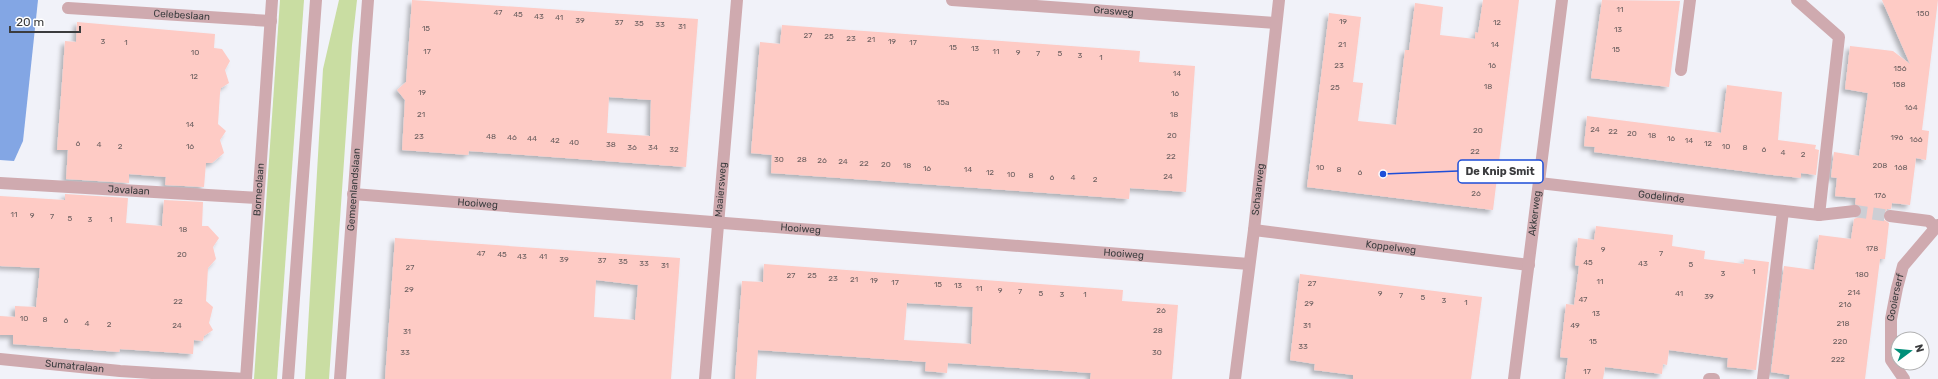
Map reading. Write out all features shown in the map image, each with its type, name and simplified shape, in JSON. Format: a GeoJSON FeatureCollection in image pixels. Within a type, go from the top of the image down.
{"type":"FeatureCollection","features":[{"type":"Feature","properties":{"kind":"street","name":"Borneolaan"},"geometry":{"type":"LineString","coordinates":[[246,379],[272,0]]}},
{"type":"Feature","properties":{"kind":"street"},"geometry":{"type":"LineString","coordinates":[[288,379],[316,0]]}},
{"type":"Feature","properties":{"kind":"street","name":"Gemeenlandslaan"},"geometry":{"type":"LineString","coordinates":[[340,379],[368,0]]}},
{"type":"Feature","properties":{"kind":"street","name":"Maaiersweg"},"geometry":{"type":"LineString","coordinates":[[704,379],[737,0]]}},
{"type":"Feature","properties":{"kind":"street","name":"Grasweg"},"geometry":{"type":"LineString","coordinates":[[952,0],[1276,23]]}},
{"type":"Feature","properties":{"kind":"street","name":"Schaarweg"},"geometry":{"type":"LineString","coordinates":[[1235,379],[1254,230],[1279,0]]}},
{"type":"Feature","properties":{"kind":"street","name":"Akkerweg"},"geometry":{"type":"LineString","coordinates":[[1514,379],[1562,0]]}},
{"type":"Feature","properties":{"kind":"street"},"geometry":{"type":"LineString","coordinates":[[1681,70],[1690,0]]}},
{"type":"Feature","properties":{"kind":"street"},"geometry":{"type":"LineString","coordinates":[[1797,0],[1839,37],[1819,215]]}},
{"type":"Feature","properties":{"kind":"street","name":"Celebeslaan"},"geometry":{"type":"LineString","coordinates":[[68,8],[271,21]]}},
{"type":"Feature","properties":{"kind":"street","name":"Javalaan"},"geometry":{"type":"LineString","coordinates":[[0,183],[258,198]]}},
{"type":"Feature","properties":{"kind":"street","name":"Godelinde"},"geometry":{"type":"LineString","coordinates":[[1539,183],[1819,215],[1854,211]]}},
{"type":"Feature","properties":{"kind":"street","name":"Hooiweg"},"geometry":{"type":"LineString","coordinates":[[353,194],[1249,264]]}},
{"type":"Feature","properties":{"kind":"street"},"geometry":{"type":"LineString","coordinates":[[1763,379],[1783,211]]}},
{"type":"Feature","properties":{"kind":"street"},"geometry":{"type":"LineString","coordinates":[[1890,216],[1929,221],[1936,226]]}},
{"type":"Feature","properties":{"kind":"street","name":"Gooierserf"},"geometry":{"type":"LineString","coordinates":[[1904,379],[1891,360],[1891,319],[1897,288],[1902,266],[1936,226]]}},
{"type":"Feature","properties":{"kind":"street","name":"Koppelweg"},"geometry":{"type":"LineString","coordinates":[[1254,230],[1529,265]]}},
{"type":"Feature","properties":{"kind":"street","name":"Sumatralaan"},"geometry":{"type":"LineString","coordinates":[[0,359],[120,371],[246,379]]}},
{"type":"Feature","properties":{"kind":"street"},"geometry":{"type":"LineString","coordinates":[[1709,379],[1714,379]]}},
{"type":"Feature","properties":{"kind":"green space"},"geometry":{"type":"Polygon","coordinates":[[[280,0],[304,0],[277,379],[254,379],[280,0]]]}},
{"type":"Feature","properties":{"kind":"green space"},"geometry":{"type":"Polygon","coordinates":[[[339,0],[357,0],[352,45],[329,379],[305,379],[323,69],[339,0]]]}},
{"type":"Feature","properties":{"kind":"water"},"geometry":{"type":"Polygon","coordinates":[[[0,0],[38,0],[23,141],[14,161],[0,160],[0,0]]]}},
{"type":"Feature","properties":{"kind":"building"},"geometry":{"type":"Polygon","coordinates":[[[412,0],[698,19],[686,167],[469,151],[468,155],[402,150],[405,100],[397,90],[406,82],[412,0]],[[609,97],[607,133],[650,136],[651,100],[609,97]]]}},
{"type":"Feature","properties":{"kind":"building"},"geometry":{"type":"Polygon","coordinates":[[[1483,0],[1519,0],[1493,210],[1307,187],[1329,13],[1361,17],[1353,82],[1363,83],[1358,121],[1396,125],[1405,50],[1409,50],[1415,3],[1443,7],[1440,35],[1475,39],[1475,32],[1478,33],[1483,0]]]}},
{"type":"Feature","properties":{"kind":"building"},"geometry":{"type":"Polygon","coordinates":[[[1602,0],[1680,1],[1669,87],[1591,78],[1602,0]]]}},
{"type":"Feature","properties":{"kind":"building"},"geometry":{"type":"Polygon","coordinates":[[[1882,0],[1938,0],[1922,130],[1929,131],[1926,160],[1916,158],[1910,205],[1892,203],[1891,209],[1887,209],[1883,215],[1883,219],[1889,223],[1885,259],[1880,259],[1865,379],[1789,379],[1790,375],[1771,372],[1784,266],[1814,270],[1819,235],[1851,239],[1854,219],[1862,214],[1861,207],[1855,204],[1856,198],[1835,196],[1837,178],[1831,177],[1834,152],[1859,156],[1868,93],[1845,89],[1850,46],[1893,51],[1910,64],[1882,0]]]}},
{"type":"Feature","properties":{"kind":"building"},"geometry":{"type":"Polygon","coordinates":[[[77,22],[215,34],[214,48],[222,49],[230,61],[225,70],[229,83],[221,88],[220,93],[218,124],[226,131],[220,140],[224,153],[212,163],[206,163],[204,187],[165,185],[166,177],[129,174],[129,183],[66,179],[68,150],[57,150],[65,41],[76,42],[77,22]]]}},
{"type":"Feature","properties":{"kind":"building"},"geometry":{"type":"Polygon","coordinates":[[[782,25],[1140,51],[1139,62],[1195,66],[1186,192],[1130,188],[1129,199],[771,173],[772,155],[751,153],[760,42],[780,44],[782,25]]]}},
{"type":"Feature","properties":{"kind":"building"},"geometry":{"type":"Polygon","coordinates":[[[1727,85],[1782,92],[1778,140],[1816,145],[1815,149],[1819,150],[1816,175],[1801,173],[1801,178],[1773,175],[1594,152],[1595,147],[1584,146],[1587,116],[1721,133],[1727,85]]]}},
{"type":"Feature","properties":{"kind":"building"},"geometry":{"type":"Polygon","coordinates":[[[65,194],[128,198],[126,223],[162,226],[164,200],[203,202],[202,226],[208,226],[219,238],[213,247],[216,259],[208,268],[206,301],[213,307],[209,323],[213,330],[204,336],[203,341],[194,340],[193,354],[120,349],[119,352],[13,344],[13,335],[0,335],[0,316],[15,317],[15,306],[36,307],[40,268],[0,266],[0,196],[65,200],[65,194]]]}},
{"type":"Feature","properties":{"kind":"building"},"geometry":{"type":"Polygon","coordinates":[[[1596,226],[1673,235],[1672,246],[1705,251],[1704,259],[1744,264],[1744,259],[1769,262],[1756,370],[1727,367],[1728,358],[1669,350],[1667,365],[1663,364],[1662,374],[1605,367],[1603,379],[1565,379],[1568,358],[1560,357],[1566,304],[1574,305],[1579,266],[1575,265],[1578,238],[1594,240],[1596,226]]]}},
{"type":"Feature","properties":{"kind":"building"},"geometry":{"type":"Polygon","coordinates":[[[395,238],[680,258],[671,379],[385,379],[395,238]],[[596,280],[594,317],[635,320],[638,285],[596,280]]]}},
{"type":"Feature","properties":{"kind":"building"},"geometry":{"type":"Polygon","coordinates":[[[764,264],[1123,290],[1122,301],[1178,305],[1172,379],[1090,379],[1091,373],[948,363],[947,373],[925,371],[926,362],[758,350],[756,379],[735,379],[742,281],[763,282],[764,264]],[[907,303],[904,340],[971,344],[973,307],[907,303]]]}},
{"type":"Feature","properties":{"kind":"building"},"geometry":{"type":"Polygon","coordinates":[[[1300,274],[1482,297],[1471,379],[1353,379],[1353,375],[1314,370],[1315,364],[1290,360],[1300,274]]]}},
{"type":"Feature","properties":{"kind":"tunnel"},"geometry":{"type":"LineString","coordinates":[[1855,211],[1890,216]]}},
{"type":"Feature","properties":{"kind":"place","name":"De Knip Smit"},"geometry":{"type":"Point","coordinates":[1383,174]}}]}
